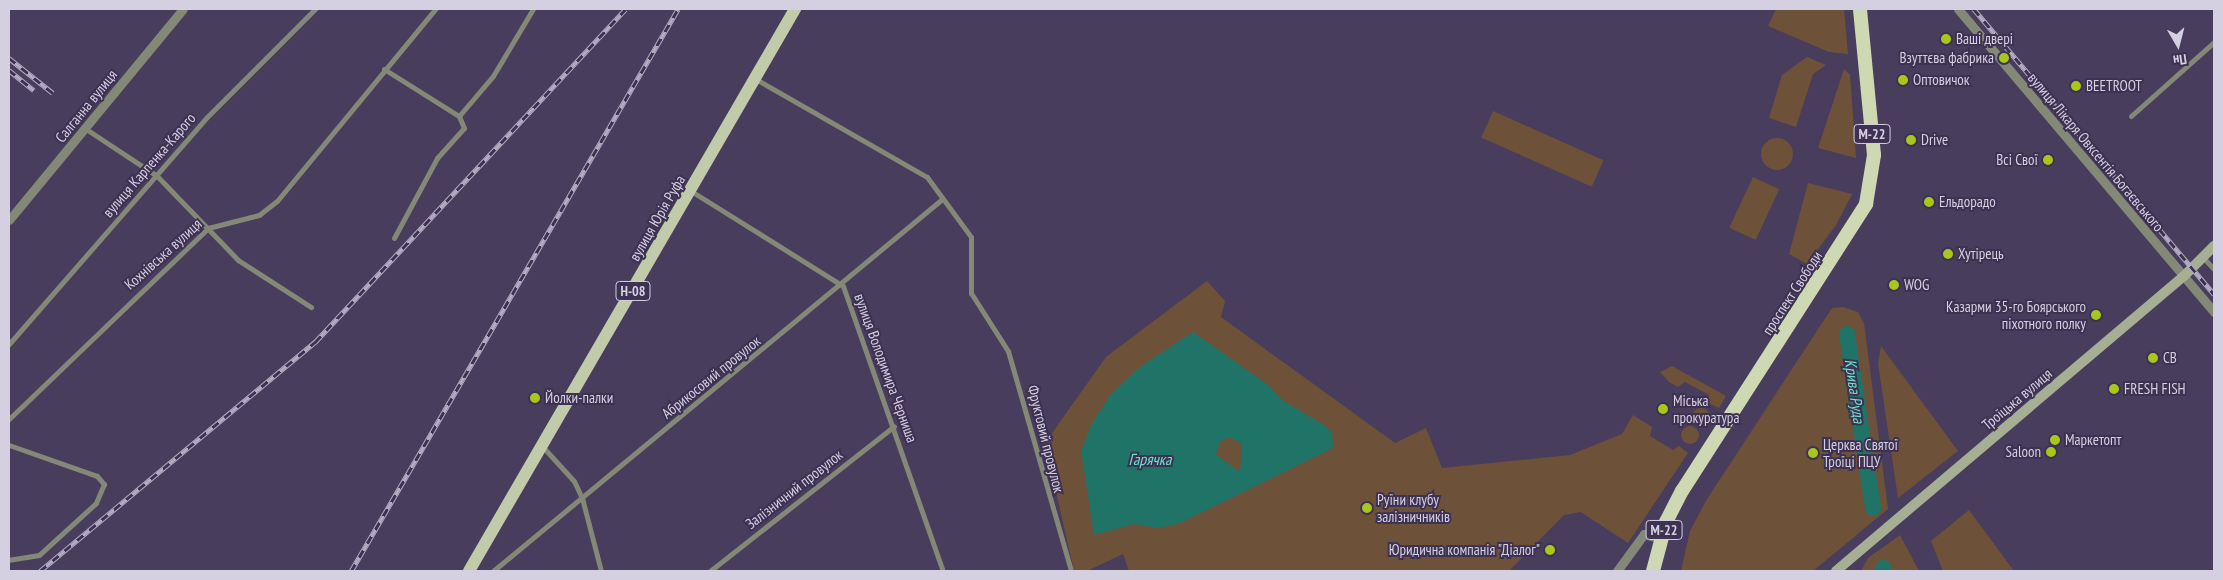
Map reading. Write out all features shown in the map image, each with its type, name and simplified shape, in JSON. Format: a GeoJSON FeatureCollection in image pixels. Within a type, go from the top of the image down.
{"type":"FeatureCollection","features":[{"type":"Feature","properties":{"kind":"highway","name":"проспект Свободи"},"geometry":{"type":"LineString","coordinates":[[1653,571],[1661,539],[1682,491],[1866,204],[1874,155],[1860,9]]}},
{"type":"Feature","properties":{"kind":"main road","name":"вулиця Юрія Руфа"},"geometry":{"type":"LineString","coordinates":[[469,571],[692,191],[754,78],[795,9]]}},
{"type":"Feature","properties":{"kind":"main road","name":"Троїцька вулиця"},"geometry":{"type":"LineString","coordinates":[[1836,571],[2183,277],[2214,246]]}},
{"type":"Feature","properties":{"kind":"street","name":"Салганна вулиця"},"geometry":{"type":"LineString","coordinates":[[9,220],[86,129],[183,9]]}},
{"type":"Feature","properties":{"kind":"street","name":"вулиця Карпенка-Карого"},"geometry":{"type":"LineString","coordinates":[[9,344],[207,117],[315,9]]}},
{"type":"Feature","properties":{"kind":"street","name":"Кохнівська вулиця"},"geometry":{"type":"LineString","coordinates":[[9,419],[208,228],[267,210],[320,152],[384,68],[435,9]]}},
{"type":"Feature","properties":{"kind":"street"},"geometry":{"type":"LineString","coordinates":[[459,116],[493,76],[533,9]]}},
{"type":"Feature","properties":{"kind":"street","name":"вулиця Лікаря Овксентія Богаєвського"},"geometry":{"type":"LineString","coordinates":[[1958,9],[2214,312]]}},
{"type":"Feature","properties":{"kind":"street"},"geometry":{"type":"LineString","coordinates":[[2131,116],[2214,42]]}},
{"type":"Feature","properties":{"kind":"street"},"geometry":{"type":"LineString","coordinates":[[384,68],[459,116],[464,128],[437,158],[394,238]]}},
{"type":"Feature","properties":{"kind":"street","name":"Фруктовий провулок"},"geometry":{"type":"LineString","coordinates":[[754,78],[904,161],[927,177],[942,200],[971,237],[971,294],[1008,351],[1071,571]]}},
{"type":"Feature","properties":{"kind":"street"},"geometry":{"type":"LineString","coordinates":[[86,129],[157,176],[208,228],[266,281],[311,307]]}},
{"type":"Feature","properties":{"kind":"street","name":"вулиця Володимира Черниша"},"geometry":{"type":"LineString","coordinates":[[692,191],[843,286],[894,426],[943,571]]}},
{"type":"Feature","properties":{"kind":"street","name":"Абрикосовий провулок"},"geometry":{"type":"LineString","coordinates":[[493,571],[843,286],[942,200]]}},
{"type":"Feature","properties":{"kind":"street"},"geometry":{"type":"LineString","coordinates":[[2203,257],[2214,269]]}},
{"type":"Feature","properties":{"kind":"street","name":"Залізничний провулок"},"geometry":{"type":"LineString","coordinates":[[710,571],[894,426]]}},
{"type":"Feature","properties":{"kind":"street"},"geometry":{"type":"LineString","coordinates":[[9,445],[97,476],[104,484],[96,503],[39,555],[9,560]]}},
{"type":"Feature","properties":{"kind":"street"},"geometry":{"type":"LineString","coordinates":[[542,446],[574,481],[582,498],[601,571]]}},
{"type":"Feature","properties":{"kind":"street"},"geometry":{"type":"LineString","coordinates":[[1617,571],[1644,534],[1661,539]]}},
{"type":"Feature","properties":{"kind":"shaded area"},"geometry":{"type":"Polygon","coordinates":[[[1776,9],[1844,9],[1848,54],[1829,52],[1768,26],[1776,9]]]}},
{"type":"Feature","properties":{"kind":"shaded area"},"geometry":{"type":"Polygon","coordinates":[[[1807,57],[1826,65],[1813,74],[1796,127],[1769,118],[1782,75],[1807,57]]]}},
{"type":"Feature","properties":{"kind":"shaded area"},"geometry":{"type":"Polygon","coordinates":[[[1844,69],[1850,75],[1856,158],[1818,148],[1844,69]]]}},
{"type":"Feature","properties":{"kind":"shaded area"},"geometry":{"type":"Polygon","coordinates":[[[1493,111],[1604,160],[1592,187],[1481,137],[1493,111]]]}},
{"type":"Feature","properties":{"kind":"shaded area"},"geometry":{"type":"Polygon","coordinates":[[[1777,138],[1788,143],[1793,154],[1788,165],[1777,170],[1766,165],[1761,154],[1766,143],[1777,138]]]}},
{"type":"Feature","properties":{"kind":"shaded area"},"geometry":{"type":"Polygon","coordinates":[[[1753,177],[1779,189],[1756,240],[1729,228],[1753,177]]]}},
{"type":"Feature","properties":{"kind":"shaded area"},"geometry":{"type":"Polygon","coordinates":[[[1808,183],[1852,194],[1836,225],[1807,264],[1789,254],[1808,183]]]}},
{"type":"Feature","properties":{"kind":"shaded area"},"geometry":{"type":"Polygon","coordinates":[[[1207,281],[1225,301],[1221,317],[1395,443],[1426,428],[1442,468],[1570,455],[1622,434],[1633,415],[1652,427],[1650,436],[1673,450],[1679,446],[1688,453],[1628,543],[1581,512],[1564,515],[1509,571],[1129,571],[1123,554],[1087,571],[1074,571],[1045,443],[1106,357],[1207,281]]]}},
{"type":"Feature","properties":{"kind":"shaded area"},"geometry":{"type":"Polygon","coordinates":[[[1843,307],[1858,312],[1864,323],[1888,509],[1813,571],[1681,571],[1690,531],[1707,499],[1832,308],[1843,307]]]}},
{"type":"Feature","properties":{"kind":"shaded area"},"geometry":{"type":"Polygon","coordinates":[[[1881,346],[1958,451],[1898,498],[1878,363],[1881,346]]]}},
{"type":"Feature","properties":{"kind":"shaded area"},"geometry":{"type":"Polygon","coordinates":[[[1672,366],[1726,396],[1719,408],[1708,403],[1709,395],[1685,382],[1678,387],[1669,382],[1660,372],[1672,366]]]}},
{"type":"Feature","properties":{"kind":"shaded area"},"geometry":{"type":"Polygon","coordinates":[[[1697,408],[1705,408],[1710,413],[1708,424],[1697,426],[1692,421],[1692,413],[1697,408]]]}},
{"type":"Feature","properties":{"kind":"shaded area"},"geometry":{"type":"Polygon","coordinates":[[[1686,426],[1694,426],[1699,431],[1697,442],[1686,444],[1681,439],[1681,431],[1686,426]]]}},
{"type":"Feature","properties":{"kind":"shaded area"},"geometry":{"type":"Polygon","coordinates":[[[1969,510],[2014,571],[1943,571],[1931,541],[1969,510]]]}},
{"type":"Feature","properties":{"kind":"shaded area"},"geometry":{"type":"Polygon","coordinates":[[[1900,535],[1919,571],[1861,571],[1868,558],[1900,535]]]}},
{"type":"Feature","properties":{"kind":"water","name":"Гарячка"},"geometry":{"type":"Polygon","coordinates":[[[1193,332],[1268,385],[1282,400],[1324,425],[1332,432],[1333,448],[1178,524],[1158,528],[1134,524],[1094,535],[1081,451],[1091,425],[1111,394],[1140,367],[1193,332]],[[1229,437],[1220,442],[1216,455],[1240,472],[1242,444],[1229,437]]]}},
{"type":"Feature","properties":{"kind":"waterway","name":"Крива Руда"},"geometry":{"type":"LineString","coordinates":[[1847,334],[1873,508]]}},
{"type":"Feature","properties":{"kind":"railway"},"geometry":{"type":"LineString","coordinates":[[40,571],[315,342],[625,9]]}},
{"type":"Feature","properties":{"kind":"railway"},"geometry":{"type":"LineString","coordinates":[[351,571],[678,9]]}},
{"type":"Feature","properties":{"kind":"railway"},"geometry":{"type":"LineString","coordinates":[[1974,9],[2214,294]]}},
{"type":"Feature","properties":{"kind":"railway"},"geometry":{"type":"LineString","coordinates":[[9,58],[53,93]]}},
{"type":"Feature","properties":{"kind":"railway"},"geometry":{"type":"LineString","coordinates":[[9,70],[34,90]]}},
{"type":"Feature","properties":{"kind":"place","name":"Ваші двері"},"geometry":{"type":"Point","coordinates":[1946,39]}},
{"type":"Feature","properties":{"kind":"place","name":"Взуттєва фабрика"},"geometry":{"type":"Point","coordinates":[2004,58]}},
{"type":"Feature","properties":{"kind":"place","name":"Оптовичок"},"geometry":{"type":"Point","coordinates":[1903,80]}},
{"type":"Feature","properties":{"kind":"place","name":"BEETROOT"},"geometry":{"type":"Point","coordinates":[2076,86]}},
{"type":"Feature","properties":{"kind":"place","name":"Drive"},"geometry":{"type":"Point","coordinates":[1911,140]}},
{"type":"Feature","properties":{"kind":"place","name":"Всі Свої"},"geometry":{"type":"Point","coordinates":[2048,160]}},
{"type":"Feature","properties":{"kind":"place","name":"Ельдорадо"},"geometry":{"type":"Point","coordinates":[1929,202]}},
{"type":"Feature","properties":{"kind":"place","name":"Хутірець"},"geometry":{"type":"Point","coordinates":[1948,254]}},
{"type":"Feature","properties":{"kind":"place","name":"WOG"},"geometry":{"type":"Point","coordinates":[1894,285]}},
{"type":"Feature","properties":{"kind":"place","name":"Казарми 35-го Боярського піхотного полку"},"geometry":{"type":"Point","coordinates":[2096,315]}},
{"type":"Feature","properties":{"kind":"place","name":"СВ"},"geometry":{"type":"Point","coordinates":[2153,358]}},
{"type":"Feature","properties":{"kind":"place","name":"FRESH FISH"},"geometry":{"type":"Point","coordinates":[2114,389]}},
{"type":"Feature","properties":{"kind":"place","name":"Йолки-палки"},"geometry":{"type":"Point","coordinates":[535,398]}},
{"type":"Feature","properties":{"kind":"place","name":"Міська прокуратура"},"geometry":{"type":"Point","coordinates":[1663,409]}},
{"type":"Feature","properties":{"kind":"place","name":"Маркетопт"},"geometry":{"type":"Point","coordinates":[2055,440]}},
{"type":"Feature","properties":{"kind":"place","name":"Saloon"},"geometry":{"type":"Point","coordinates":[2051,452]}},
{"type":"Feature","properties":{"kind":"place","name":"Церква Святої Троїці ПЦУ"},"geometry":{"type":"Point","coordinates":[1813,453]}},
{"type":"Feature","properties":{"kind":"place","name":"Руїни клубу залізничників"},"geometry":{"type":"Point","coordinates":[1367,508]}},
{"type":"Feature","properties":{"kind":"place","name":"Юридична компанія \"Діалог\""},"geometry":{"type":"Point","coordinates":[1550,550]}}]}
